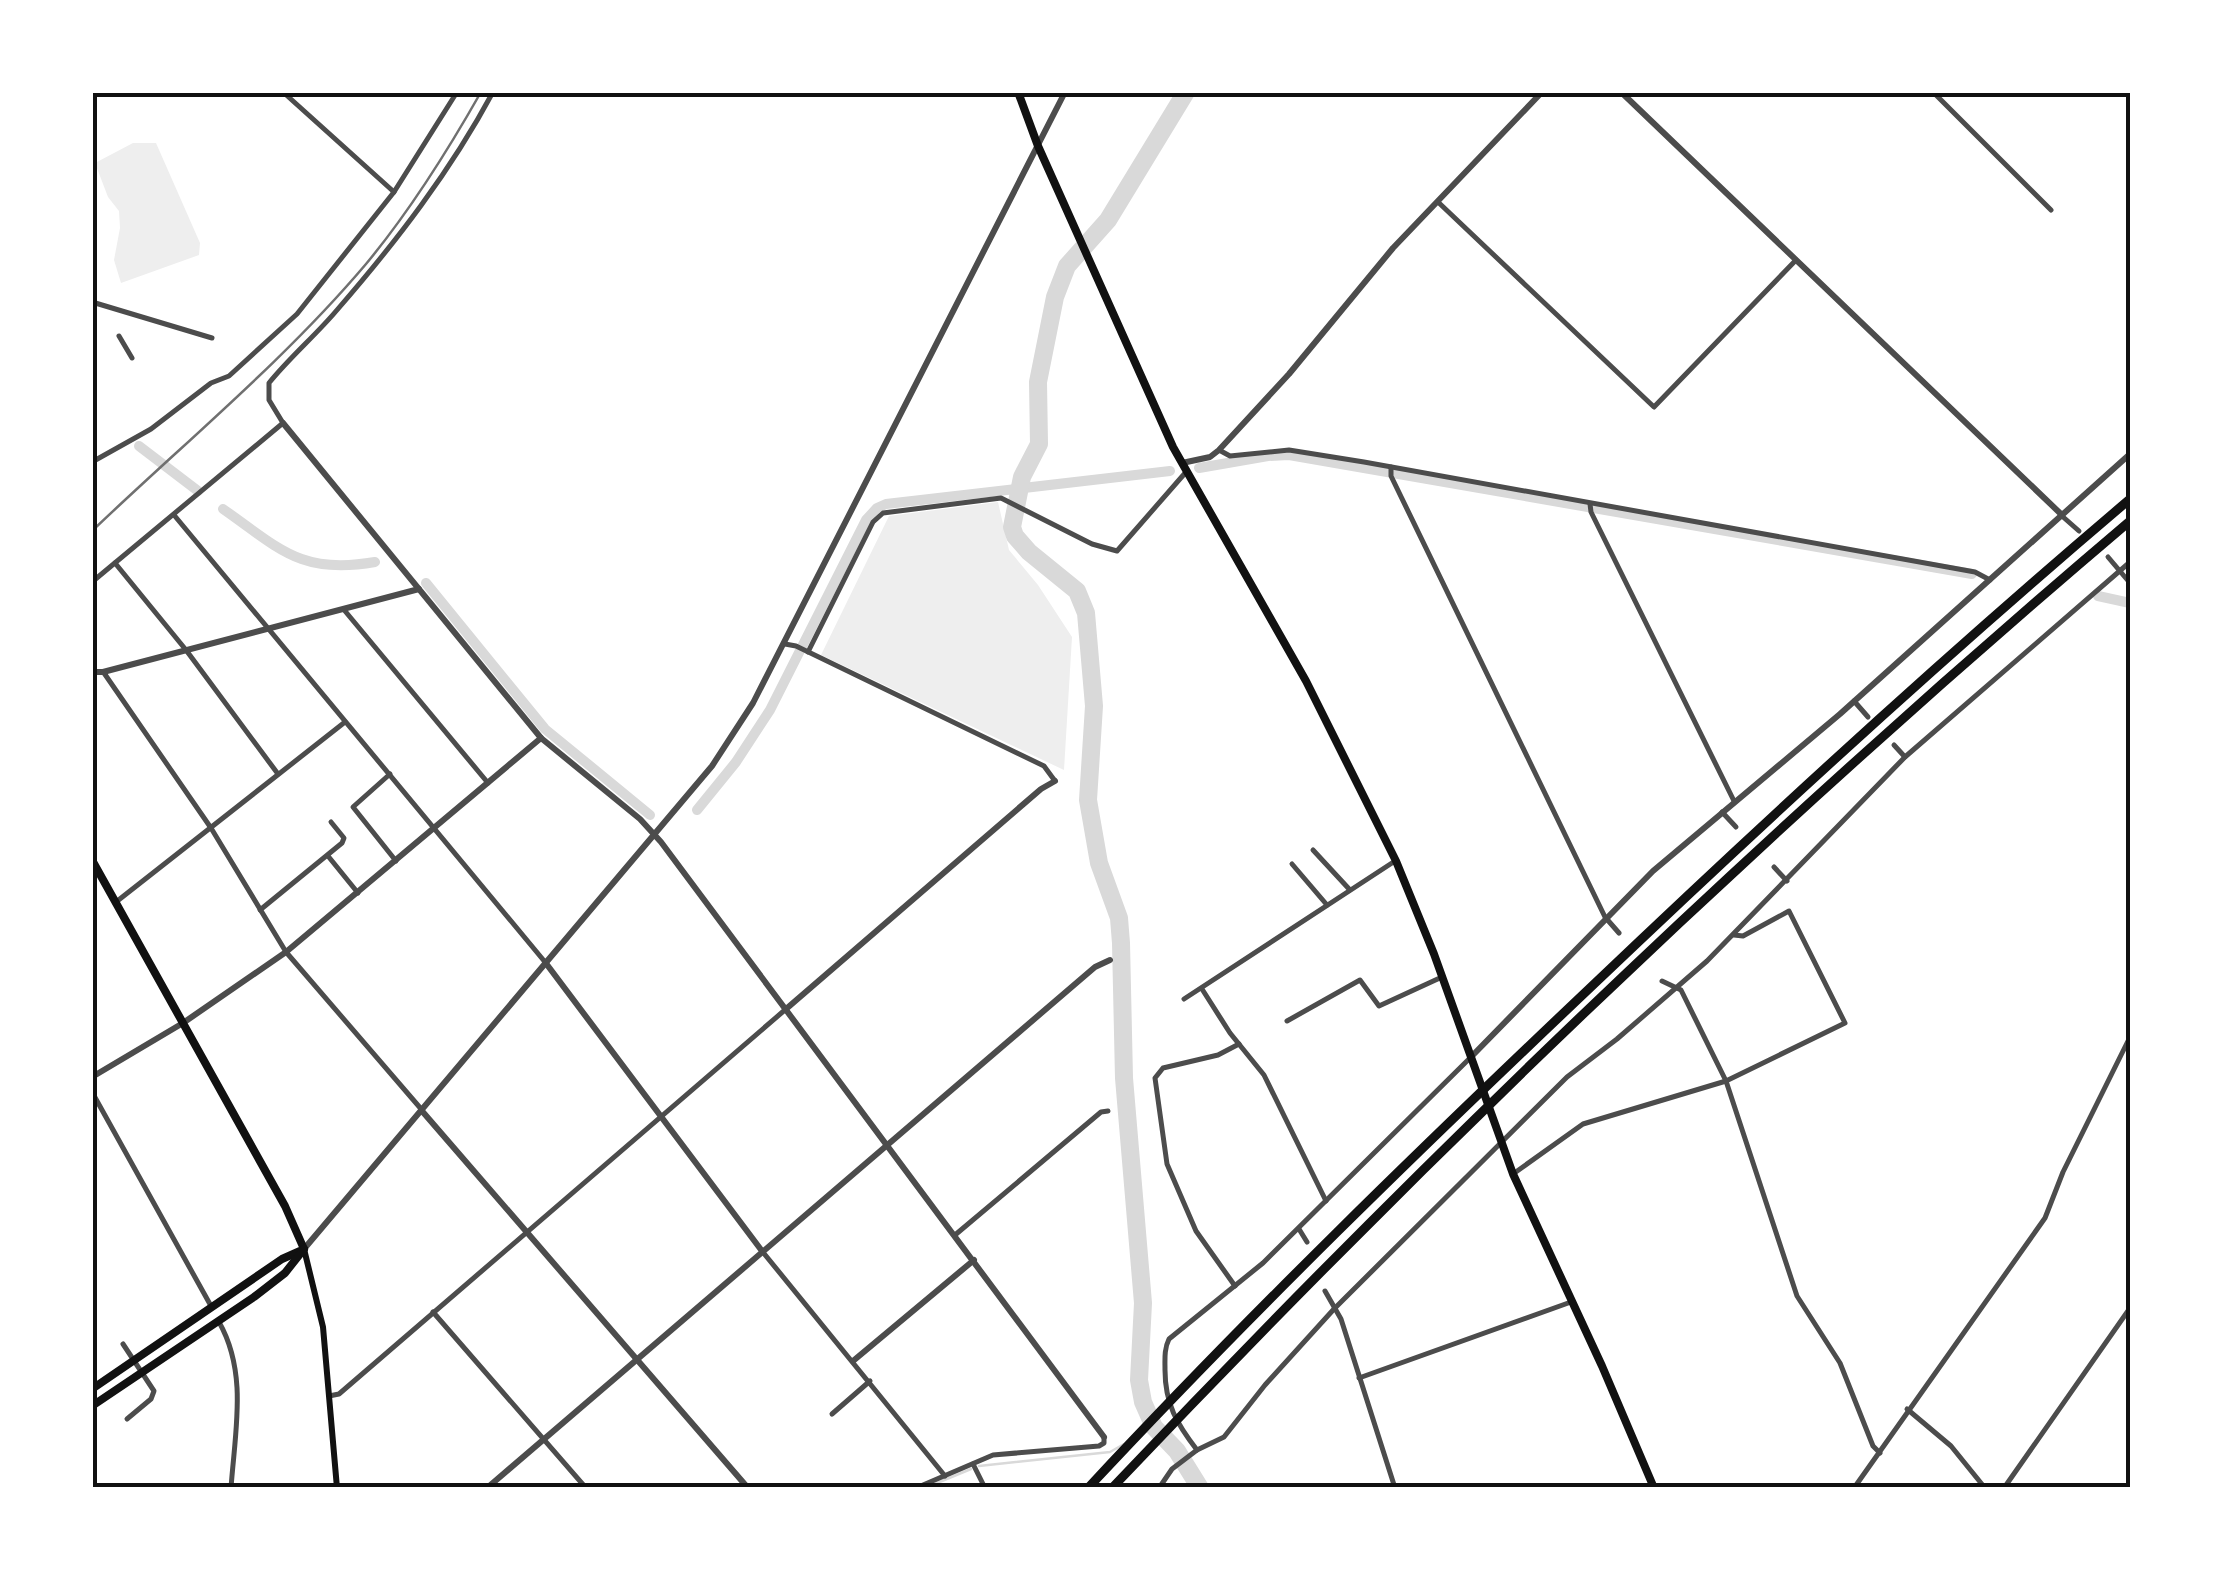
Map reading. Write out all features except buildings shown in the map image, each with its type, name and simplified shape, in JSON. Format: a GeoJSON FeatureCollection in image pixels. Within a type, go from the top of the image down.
{"type":"FeatureCollection","features":[{"type":"Feature","properties":{"kind":"highway"},"geometry":{"type":"LineString","coordinates":[[1088,1488],[1494,1078],[1739,846],[2130,499]]}},
{"type":"Feature","properties":{"kind":"highway"},"geometry":{"type":"LineString","coordinates":[[1112,1488],[1501,1096],[1750,860],[2130,521]]}},
{"type":"Feature","properties":{"kind":"main road"},"geometry":{"type":"LineString","coordinates":[[1018,92],[1038,146],[1184,467],[1298,666],[1396,861],[1512,1174],[1654,1488]]}},
{"type":"Feature","properties":{"kind":"main road"},"geometry":{"type":"LineString","coordinates":[[92,860],[286,1206],[304,1249],[321,1312],[338,1488]]}},
{"type":"Feature","properties":{"kind":"main road"},"geometry":{"type":"LineString","coordinates":[[92,1389],[282,1259],[304,1249]]}},
{"type":"Feature","properties":{"kind":"main road"},"geometry":{"type":"LineString","coordinates":[[92,1406],[285,1274],[304,1249]]}},
{"type":"Feature","properties":{"kind":"street"},"geometry":{"type":"LineString","coordinates":[[283,92],[394,192]]}},
{"type":"Feature","properties":{"kind":"street"},"geometry":{"type":"LineString","coordinates":[[92,462],[151,429],[211,383],[228,376],[310,299],[394,192],[457,92]]}},
{"type":"Feature","properties":{"kind":"street"},"geometry":{"type":"LineString","coordinates":[[494,92],[462,148],[415,216],[337,310],[269,382],[269,400],[282,423],[541,738],[655,834],[1104,1437],[1099,1446],[993,1455],[916,1488]]}},
{"type":"Feature","properties":{"kind":"street"},"geometry":{"type":"LineString","coordinates":[[304,1249],[712,766],[754,704],[1065,92]]}},
{"type":"Feature","properties":{"kind":"street"},"geometry":{"type":"LineString","coordinates":[[808,652],[879,515],[996,498],[1092,544],[1118,551],[1184,467],[1219,450],[1289,374],[1378,265],[1542,92]]}},
{"type":"Feature","properties":{"kind":"street"},"geometry":{"type":"LineString","coordinates":[[1621,92],[2078,530]]}},
{"type":"Feature","properties":{"kind":"street"},"geometry":{"type":"LineString","coordinates":[[1933,92],[2051,210]]}},
{"type":"Feature","properties":{"kind":"street"},"geometry":{"type":"LineString","coordinates":[[1438,202],[1654,407],[1796,260]]}},
{"type":"Feature","properties":{"kind":"street"},"geometry":{"type":"LineString","coordinates":[[92,302],[212,338]]}},
{"type":"Feature","properties":{"kind":"street"},"geometry":{"type":"LineString","coordinates":[[120,336],[132,358]]}},
{"type":"Feature","properties":{"kind":"street"},"geometry":{"type":"LineString","coordinates":[[92,582],[282,423]]}},
{"type":"Feature","properties":{"kind":"street"},"geometry":{"type":"LineString","coordinates":[[1219,450],[1230,456],[1289,450],[1976,572],[1990,580]]}},
{"type":"Feature","properties":{"kind":"street"},"geometry":{"type":"LineString","coordinates":[[1195,1452],[1170,1410],[1165,1384],[1165,1349],[1182,1326],[1234,1286],[1326,1202],[1605,917],[2130,454]]}},
{"type":"Feature","properties":{"kind":"street"},"geometry":{"type":"LineString","coordinates":[[1392,468],[1391,476],[1605,917],[1619,933]]}},
{"type":"Feature","properties":{"kind":"street"},"geometry":{"type":"LineString","coordinates":[[1590,504],[1734,801]]}},
{"type":"Feature","properties":{"kind":"street"},"geometry":{"type":"LineString","coordinates":[[174,515],[546,962],[762,1251],[945,1476]]}},
{"type":"Feature","properties":{"kind":"street"},"geometry":{"type":"LineString","coordinates":[[2108,557],[2130,583]]}},
{"type":"Feature","properties":{"kind":"street"},"geometry":{"type":"LineString","coordinates":[[1158,1488],[1175,1466],[1226,1435],[1334,1309],[1567,1077],[1734,935],[1906,757],[2130,562]]}},
{"type":"Feature","properties":{"kind":"street"},"geometry":{"type":"LineString","coordinates":[[115,563],[186,650],[278,774]]}},
{"type":"Feature","properties":{"kind":"street"},"geometry":{"type":"LineString","coordinates":[[92,672],[420,589]]}},
{"type":"Feature","properties":{"kind":"street"},"geometry":{"type":"LineString","coordinates":[[345,611],[488,783]]}},
{"type":"Feature","properties":{"kind":"street"},"geometry":{"type":"LineString","coordinates":[[329,1396],[339,1394],[1040,789],[1055,781],[1044,766],[785,644]]}},
{"type":"Feature","properties":{"kind":"street"},"geometry":{"type":"LineString","coordinates":[[103,672],[211,828],[286,952],[748,1488]]}},
{"type":"Feature","properties":{"kind":"street"},"geometry":{"type":"LineString","coordinates":[[1854,701],[1868,717]]}},
{"type":"Feature","properties":{"kind":"street"},"geometry":{"type":"LineString","coordinates":[[116,902],[345,722]]}},
{"type":"Feature","properties":{"kind":"street"},"geometry":{"type":"LineString","coordinates":[[92,1077],[183,1023],[286,952],[541,738]]}},
{"type":"Feature","properties":{"kind":"street"},"geometry":{"type":"LineString","coordinates":[[1894,745],[1906,757]]}},
{"type":"Feature","properties":{"kind":"street"},"geometry":{"type":"LineString","coordinates":[[390,774],[353,808],[396,861]]}},
{"type":"Feature","properties":{"kind":"street"},"geometry":{"type":"LineString","coordinates":[[1722,812],[1736,827]]}},
{"type":"Feature","properties":{"kind":"street"},"geometry":{"type":"LineString","coordinates":[[260,910],[328,856],[344,838],[331,822]]}},
{"type":"Feature","properties":{"kind":"street"},"geometry":{"type":"LineString","coordinates":[[1313,850],[1350,890]]}},
{"type":"Feature","properties":{"kind":"street"},"geometry":{"type":"LineString","coordinates":[[328,856],[358,893]]}},
{"type":"Feature","properties":{"kind":"street"},"geometry":{"type":"LineString","coordinates":[[1184,999],[1396,861]]}},
{"type":"Feature","properties":{"kind":"street"},"geometry":{"type":"LineString","coordinates":[[1292,864],[1327,906]]}},
{"type":"Feature","properties":{"kind":"street"},"geometry":{"type":"LineString","coordinates":[[1774,868],[1787,880]]}},
{"type":"Feature","properties":{"kind":"street"},"geometry":{"type":"LineString","coordinates":[[1512,1174],[1583,1124],[1726,1081],[1845,1023],[1790,911],[1743,936],[1734,935]]}},
{"type":"Feature","properties":{"kind":"street"},"geometry":{"type":"LineString","coordinates":[[487,1488],[1095,967],[1110,960]]}},
{"type":"Feature","properties":{"kind":"street"},"geometry":{"type":"LineString","coordinates":[[1287,1021],[1360,980],[1379,1006],[1442,977]]}},
{"type":"Feature","properties":{"kind":"street"},"geometry":{"type":"LineString","coordinates":[[1662,981],[1681,990],[1726,1081],[1797,1296],[1840,1363],[1873,1446],[1880,1453]]}},
{"type":"Feature","properties":{"kind":"street"},"geometry":{"type":"LineString","coordinates":[[1202,989],[1264,1074],[1326,1202]]}},
{"type":"Feature","properties":{"kind":"street"},"geometry":{"type":"LineString","coordinates":[[1854,1488],[2044,1218],[2130,1039]]}},
{"type":"Feature","properties":{"kind":"street"},"geometry":{"type":"LineString","coordinates":[[1234,1286],[1192,1223],[1167,1164],[1155,1078],[1163,1068],[1218,1055],[1239,1044]]}},
{"type":"Feature","properties":{"kind":"street"},"geometry":{"type":"LineString","coordinates":[[92,1092],[212,1308]]}},
{"type":"Feature","properties":{"kind":"street"},"geometry":{"type":"LineString","coordinates":[[955,1235],[1101,1112],[1108,1111]]}},
{"type":"Feature","properties":{"kind":"street"},"geometry":{"type":"LineString","coordinates":[[1298,1228],[1307,1242]]}},
{"type":"Feature","properties":{"kind":"street"},"geometry":{"type":"LineString","coordinates":[[853,1361],[974,1260]]}},
{"type":"Feature","properties":{"kind":"street"},"geometry":{"type":"LineString","coordinates":[[1326,1291],[1341,1319],[1395,1488]]}},
{"type":"Feature","properties":{"kind":"street"},"geometry":{"type":"LineString","coordinates":[[1359,1378],[1571,1302]]}},
{"type":"Feature","properties":{"kind":"street"},"geometry":{"type":"LineString","coordinates":[[2004,1488],[2130,1308]]}},
{"type":"Feature","properties":{"kind":"street"},"geometry":{"type":"LineString","coordinates":[[434,1312],[586,1488]]}},
{"type":"Feature","properties":{"kind":"street"},"geometry":{"type":"LineString","coordinates":[[218,1322],[230,1344],[238,1384],[231,1488]]}},
{"type":"Feature","properties":{"kind":"street"},"geometry":{"type":"LineString","coordinates":[[123,1344],[153,1396],[127,1418]]}},
{"type":"Feature","properties":{"kind":"street"},"geometry":{"type":"LineString","coordinates":[[832,1414],[870,1382]]}},
{"type":"Feature","properties":{"kind":"street"},"geometry":{"type":"LineString","coordinates":[[1907,1408],[1952,1446],[1985,1488]]}},
{"type":"Feature","properties":{"kind":"street"},"geometry":{"type":"LineString","coordinates":[[973,1464],[985,1488]]}},
{"type":"Feature","properties":{"kind":"shaded area"},"geometry":{"type":"Polygon","coordinates":[[[133,143],[156,143],[200,243],[199,255],[121,283],[114,260],[119,211],[108,197],[95,163],[133,143]]]}},
{"type":"Feature","properties":{"kind":"shaded area"},"geometry":{"type":"Polygon","coordinates":[[[998,502],[1009,550],[1072,637],[1064,770],[821,655],[889,516],[998,502]]]}},
{"type":"Feature","properties":{"kind":"waterway"},"geometry":{"type":"LineString","coordinates":[[1186,92],[1108,220],[1067,266],[1055,297],[1038,382],[1039,444],[1022,477],[1012,527],[1029,552],[1077,591],[1086,613],[1094,706],[1088,800],[1099,863],[1119,918],[1121,943],[1124,1078],[1143,1303],[1139,1380],[1154,1427],[1177,1451],[1200,1488]]}},
{"type":"Feature","properties":{"kind":"waterway"},"geometry":{"type":"LineString","coordinates":[[139,446],[198,491]]}},
{"type":"Feature","properties":{"kind":"waterway"},"geometry":{"type":"LineString","coordinates":[[1199,468],[1289,455],[1972,574]]}},
{"type":"Feature","properties":{"kind":"waterway"},"geometry":{"type":"LineString","coordinates":[[697,810],[736,762],[770,710],[866,520],[877,508],[1170,471]]}},
{"type":"Feature","properties":{"kind":"waterway"},"geometry":{"type":"LineString","coordinates":[[223,509],[277,547],[309,561],[328,565],[375,562]]}},
{"type":"Feature","properties":{"kind":"waterway"},"geometry":{"type":"LineString","coordinates":[[426,583],[545,729],[650,815]]}},
{"type":"Feature","properties":{"kind":"waterway"},"geometry":{"type":"LineString","coordinates":[[2098,596],[2130,603]]}},
{"type":"Feature","properties":{"kind":"waterway"},"geometry":{"type":"LineString","coordinates":[[979,1466],[1110,1452],[1124,1444]]}},
{"type":"Feature","properties":{"kind":"waterway"},"geometry":{"type":"LineString","coordinates":[[925,1488],[971,1469]]}},
{"type":"Feature","properties":{"kind":"railway"},"geometry":{"type":"LineString","coordinates":[[92,531],[268,368],[366,264],[413,202],[481,92]]}}]}
